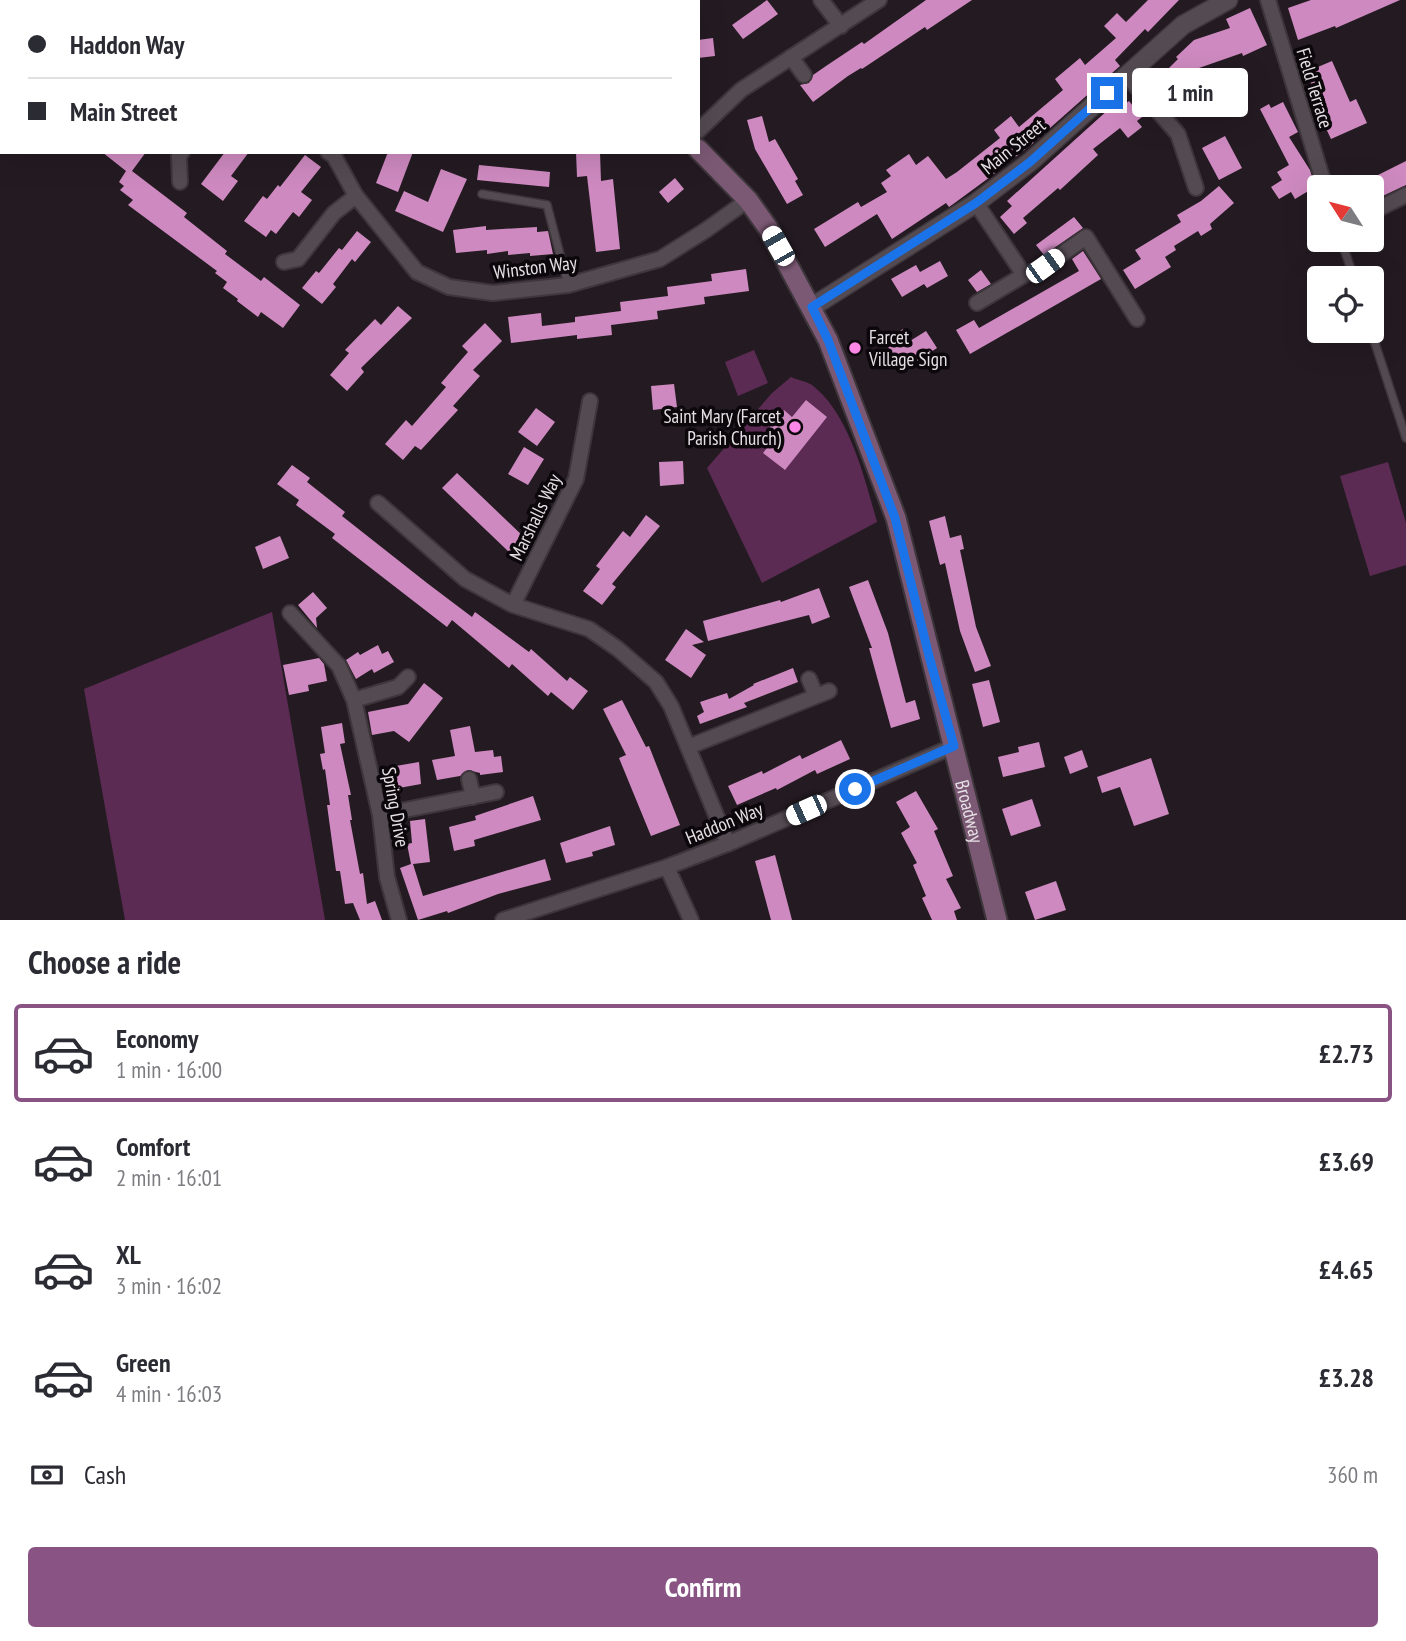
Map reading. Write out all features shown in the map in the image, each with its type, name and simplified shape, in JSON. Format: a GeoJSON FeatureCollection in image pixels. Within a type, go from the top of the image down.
{"type":"FeatureCollection","features":[{"type":"Feature","properties":{"kind":"main road","name":"Broadway"},"geometry":{"type":"LineString","coordinates":[[700,151],[748,200],[768,228],[828,340],[895,518],[997,920]]}},
{"type":"Feature","properties":{"kind":"street"},"geometry":{"type":"LineString","coordinates":[[821,0],[841,26]]}},
{"type":"Feature","properties":{"kind":"street"},"geometry":{"type":"LineString","coordinates":[[700,129],[741,90],[879,0]]}},
{"type":"Feature","properties":{"kind":"street","name":"Field Terrace"},"geometry":{"type":"LineString","coordinates":[[1268,0],[1321,175]]}},
{"type":"Feature","properties":{"kind":"street","name":"Main Street"},"geometry":{"type":"LineString","coordinates":[[812,307],[976,203],[1030,162],[1183,25],[1220,1]]}},
{"type":"Feature","properties":{"kind":"street"},"geometry":{"type":"LineString","coordinates":[[790,57],[804,75]]}},
{"type":"Feature","properties":{"kind":"street"},"geometry":{"type":"LineString","coordinates":[[1127,76],[1178,134],[1196,188]]}},
{"type":"Feature","properties":{"kind":"street"},"geometry":{"type":"LineString","coordinates":[[180,154],[180,182]]}},
{"type":"Feature","properties":{"kind":"street","name":"Winston Way"},"geometry":{"type":"LineString","coordinates":[[331,154],[356,196],[417,272],[447,293],[493,293],[568,285],[660,258],[748,200]]}},
{"type":"Feature","properties":{"kind":"street"},"geometry":{"type":"LineString","coordinates":[[1384,206],[1406,195]]}},
{"type":"Feature","properties":{"kind":"street"},"geometry":{"type":"LineString","coordinates":[[284,262],[298,259],[334,213],[356,196]]}},
{"type":"Feature","properties":{"kind":"street"},"geometry":{"type":"LineString","coordinates":[[976,203],[1024,275]]}},
{"type":"Feature","properties":{"kind":"street"},"geometry":{"type":"LineString","coordinates":[[976,303],[1045,266],[1086,237],[1137,319]]}},
{"type":"Feature","properties":{"kind":"street","name":"Marshalls Way"},"geometry":{"type":"LineString","coordinates":[[513,605],[576,479],[590,401]]}},
{"type":"Feature","properties":{"kind":"street"},"geometry":{"type":"LineString","coordinates":[[379,503],[465,579],[513,605],[589,628],[656,682],[671,706],[728,844]]}},
{"type":"Feature","properties":{"kind":"street","name":"Spring Drive"},"geometry":{"type":"LineString","coordinates":[[290,613],[297,629],[339,666],[354,700],[380,815],[387,877],[399,920]]}},
{"type":"Feature","properties":{"kind":"street"},"geometry":{"type":"LineString","coordinates":[[354,700],[398,687],[408,677]]}},
{"type":"Feature","properties":{"kind":"street"},"geometry":{"type":"LineString","coordinates":[[688,747],[823,694],[809,679]]}},
{"type":"Feature","properties":{"kind":"street","name":"Haddon Way"},"geometry":{"type":"LineString","coordinates":[[503,920],[667,867],[728,844],[954,746]]}},
{"type":"Feature","properties":{"kind":"street"},"geometry":{"type":"LineString","coordinates":[[469,779],[473,797]]}},
{"type":"Feature","properties":{"kind":"street"},"geometry":{"type":"LineString","coordinates":[[380,815],[496,792]]}},
{"type":"Feature","properties":{"kind":"street"},"geometry":{"type":"LineString","coordinates":[[667,867],[691,920]]}},
{"type":"Feature","properties":{"kind":"lane"},"geometry":{"type":"LineString","coordinates":[[482,194],[547,205],[568,285]]}},
{"type":"Feature","properties":{"kind":"lane"},"geometry":{"type":"LineString","coordinates":[[1375,343],[1406,438]]}},
{"type":"Feature","properties":{"kind":"shaded area"},"geometry":{"type":"Polygon","coordinates":[[[754,350],[768,383],[738,396],[725,362],[754,350]]]}},
{"type":"Feature","properties":{"kind":"shaded area"},"geometry":{"type":"Polygon","coordinates":[[[791,377],[812,385],[836,412],[854,448],[877,522],[762,583],[707,468],[772,393],[791,377]]]}},
{"type":"Feature","properties":{"kind":"shaded area"},"geometry":{"type":"Polygon","coordinates":[[[1388,462],[1406,523],[1406,565],[1370,576],[1340,476],[1388,462]]]}},
{"type":"Feature","properties":{"kind":"shaded area"},"geometry":{"type":"Polygon","coordinates":[[[272,612],[325,920],[125,920],[84,689],[272,612]]]}},
{"type":"Feature","properties":{"kind":"building"},"geometry":{"type":"Polygon","coordinates":[[[767,0],[778,14],[743,39],[732,25],[767,0]]]}},
{"type":"Feature","properties":{"kind":"building"},"geometry":{"type":"Polygon","coordinates":[[[926,0],[972,0],[848,76],[813,102],[800,85],[809,83],[813,75],[862,42],[864,44],[926,0]]]}},
{"type":"Feature","properties":{"kind":"building"},"geometry":{"type":"Polygon","coordinates":[[[1148,0],[1179,0],[1148,32],[1145,29],[1115,60],[1120,66],[1032,144],[990,177],[949,207],[946,203],[892,239],[877,214],[825,247],[814,229],[858,202],[861,207],[887,192],[881,183],[891,176],[886,170],[909,154],[916,165],[928,156],[946,179],[957,172],[1000,138],[994,130],[1011,116],[1019,127],[1063,90],[1055,79],[1080,58],[1085,65],[1116,38],[1104,26],[1117,13],[1126,22],[1148,0]]]}},
{"type":"Feature","properties":{"kind":"building"},"geometry":{"type":"Polygon","coordinates":[[[1311,0],[1400,0],[1336,28],[1335,26],[1298,40],[1288,8],[1311,0]]]}},
{"type":"Feature","properties":{"kind":"building"},"geometry":{"type":"Polygon","coordinates":[[[1250,8],[1267,45],[1243,56],[1242,53],[1199,68],[1166,100],[1152,85],[1194,40],[1230,28],[1226,19],[1250,8]]]}},
{"type":"Feature","properties":{"kind":"building"},"geometry":{"type":"Polygon","coordinates":[[[713,38],[715,56],[700,58],[700,40],[713,38]]]}},
{"type":"Feature","properties":{"kind":"building"},"geometry":{"type":"Polygon","coordinates":[[[1332,61],[1350,102],[1356,99],[1367,123],[1331,139],[1322,120],[1324,114],[1306,72],[1332,61]]]}},
{"type":"Feature","properties":{"kind":"building"},"geometry":{"type":"Polygon","coordinates":[[[1129,101],[1142,117],[1137,121],[1142,127],[1128,138],[1120,128],[1093,149],[1098,155],[1060,190],[1058,188],[1023,218],[1027,223],[1014,234],[1000,217],[1012,206],[1007,201],[1109,109],[1113,113],[1129,101]]]}},
{"type":"Feature","properties":{"kind":"building"},"geometry":{"type":"Polygon","coordinates":[[[1283,102],[1298,132],[1289,137],[1311,175],[1307,175],[1307,192],[1295,199],[1291,192],[1279,199],[1271,187],[1282,180],[1277,172],[1289,165],[1260,109],[1269,104],[1271,108],[1283,102]]]}},
{"type":"Feature","properties":{"kind":"building"},"geometry":{"type":"Polygon","coordinates":[[[762,116],[769,142],[775,139],[798,179],[795,181],[803,195],[787,204],[755,149],[747,120],[762,116]]]}},
{"type":"Feature","properties":{"kind":"building"},"geometry":{"type":"Polygon","coordinates":[[[1225,136],[1242,168],[1219,180],[1202,148],[1225,136]]]}},
{"type":"Feature","properties":{"kind":"building"},"geometry":{"type":"Polygon","coordinates":[[[105,154],[145,154],[132,171],[187,213],[184,217],[227,251],[225,254],[261,281],[264,277],[300,305],[283,328],[261,312],[258,317],[237,301],[238,299],[223,288],[227,282],[215,273],[217,271],[128,205],[133,200],[120,190],[124,186],[119,182],[126,171],[105,154]]]}},
{"type":"Feature","properties":{"kind":"building"},"geometry":{"type":"Polygon","coordinates":[[[224,154],[248,154],[231,176],[238,181],[223,201],[201,184],[224,154]]]}},
{"type":"Feature","properties":{"kind":"building"},"geometry":{"type":"Polygon","coordinates":[[[387,154],[412,154],[398,192],[376,183],[387,154]]]}},
{"type":"Feature","properties":{"kind":"building"},"geometry":{"type":"Polygon","coordinates":[[[576,154],[600,154],[601,181],[613,179],[620,249],[596,252],[587,176],[577,177],[576,154]]]}},
{"type":"Feature","properties":{"kind":"building"},"geometry":{"type":"Polygon","coordinates":[[[305,155],[321,167],[301,192],[312,200],[299,217],[293,212],[276,234],[271,230],[266,237],[244,221],[263,196],[267,199],[278,185],[280,187],[305,155]]]}},
{"type":"Feature","properties":{"kind":"building"},"geometry":{"type":"Polygon","coordinates":[[[1406,161],[1406,185],[1384,195],[1384,175],[1378,175],[1406,161]]]}},
{"type":"Feature","properties":{"kind":"building"},"geometry":{"type":"Polygon","coordinates":[[[479,165],[550,172],[549,187],[477,180],[479,165]]]}},
{"type":"Feature","properties":{"kind":"building"},"geometry":{"type":"Polygon","coordinates":[[[441,169],[467,179],[443,232],[395,211],[404,191],[428,202],[441,169]]]}},
{"type":"Feature","properties":{"kind":"building"},"geometry":{"type":"Polygon","coordinates":[[[675,178],[684,189],[668,203],[659,192],[675,178]]]}},
{"type":"Feature","properties":{"kind":"building"},"geometry":{"type":"Polygon","coordinates":[[[1219,186],[1234,203],[1210,224],[1212,229],[1201,236],[1198,231],[1174,246],[1176,250],[1165,257],[1171,267],[1135,289],[1123,270],[1141,259],[1135,250],[1181,222],[1177,215],[1201,201],[1219,186]]]}},
{"type":"Feature","properties":{"kind":"building"},"geometry":{"type":"Polygon","coordinates":[[[1074,217],[1083,228],[1044,255],[1036,245],[1074,217]]]}},
{"type":"Feature","properties":{"kind":"building"},"geometry":{"type":"Polygon","coordinates":[[[486,226],[486,230],[537,227],[537,232],[548,231],[553,254],[508,255],[508,251],[487,254],[487,250],[456,253],[453,230],[486,226]]]}},
{"type":"Feature","properties":{"kind":"building"},"geometry":{"type":"Polygon","coordinates":[[[357,231],[371,242],[355,262],[352,259],[333,284],[336,287],[322,304],[302,288],[316,271],[319,273],[339,248],[342,250],[357,231]]]}},
{"type":"Feature","properties":{"kind":"building"},"geometry":{"type":"Polygon","coordinates":[[[1083,251],[1101,279],[970,354],[956,330],[974,320],[979,328],[1079,271],[1072,259],[1083,251]]]}},
{"type":"Feature","properties":{"kind":"building"},"geometry":{"type":"Polygon","coordinates":[[[940,261],[948,276],[927,288],[924,284],[902,297],[891,279],[916,265],[920,272],[940,261]]]}},
{"type":"Feature","properties":{"kind":"building"},"geometry":{"type":"Polygon","coordinates":[[[746,269],[749,291],[704,297],[705,304],[657,311],[658,319],[611,325],[612,335],[577,339],[577,335],[511,343],[508,317],[541,313],[542,326],[575,322],[575,317],[621,311],[620,302],[668,296],[667,287],[712,281],[711,274],[746,269]]]}},
{"type":"Feature","properties":{"kind":"building"},"geometry":{"type":"Polygon","coordinates":[[[981,270],[991,284],[977,292],[968,280],[981,270]]]}},
{"type":"Feature","properties":{"kind":"building"},"geometry":{"type":"Polygon","coordinates":[[[398,306],[412,318],[361,368],[364,372],[347,391],[330,375],[349,353],[345,350],[375,319],[381,325],[398,306]]]}},
{"type":"Feature","properties":{"kind":"building"},"geometry":{"type":"Polygon","coordinates":[[[485,323],[502,341],[473,370],[480,376],[453,406],[458,410],[421,450],[415,446],[403,460],[385,444],[406,420],[412,426],[446,387],[441,383],[468,352],[462,346],[485,323]]]}},
{"type":"Feature","properties":{"kind":"building"},"geometry":{"type":"Polygon","coordinates":[[[903,329],[910,341],[926,331],[937,348],[903,370],[884,341],[903,329]]]}},
{"type":"Feature","properties":{"kind":"building"},"geometry":{"type":"Polygon","coordinates":[[[674,384],[677,407],[653,410],[651,386],[674,384]]]}},
{"type":"Feature","properties":{"kind":"building","name":"Saint Mary (Farcet Parish Church)"},"geometry":{"type":"Polygon","coordinates":[[[806,400],[827,417],[785,470],[763,453],[770,444],[762,437],[784,410],[792,417],[806,400]]]}},
{"type":"Feature","properties":{"kind":"building"},"geometry":{"type":"Polygon","coordinates":[[[536,408],[555,422],[537,446],[518,432],[536,408]]]}},
{"type":"Feature","properties":{"kind":"building"},"geometry":{"type":"Polygon","coordinates":[[[524,447],[544,459],[528,485],[508,474],[524,447]]]}},
{"type":"Feature","properties":{"kind":"building"},"geometry":{"type":"Polygon","coordinates":[[[683,461],[684,484],[660,486],[659,462],[683,461]]]}},
{"type":"Feature","properties":{"kind":"building"},"geometry":{"type":"Polygon","coordinates":[[[292,465],[310,478],[307,482],[345,512],[342,516],[427,583],[472,617],[475,612],[529,652],[531,649],[567,681],[570,677],[588,691],[573,710],[551,692],[548,696],[512,664],[509,668],[452,620],[447,627],[332,538],[335,534],[296,505],[299,500],[277,484],[292,465]]]}},
{"type":"Feature","properties":{"kind":"building"},"geometry":{"type":"Polygon","coordinates":[[[457,473],[526,539],[511,554],[442,488],[457,473]]]}},
{"type":"Feature","properties":{"kind":"building"},"geometry":{"type":"Polygon","coordinates":[[[646,515],[660,526],[612,584],[616,587],[602,605],[583,591],[600,569],[596,566],[623,531],[630,537],[646,515]]]}},
{"type":"Feature","properties":{"kind":"building"},"geometry":{"type":"Polygon","coordinates":[[[945,516],[950,538],[961,535],[964,549],[960,550],[976,627],[991,666],[975,672],[960,631],[945,563],[940,565],[929,521],[945,516]]]}},
{"type":"Feature","properties":{"kind":"building"},"geometry":{"type":"Polygon","coordinates":[[[280,536],[289,558],[263,569],[255,547],[280,536]]]}},
{"type":"Feature","properties":{"kind":"building"},"geometry":{"type":"Polygon","coordinates":[[[868,580],[888,633],[906,703],[915,700],[920,719],[891,728],[869,648],[872,648],[849,587],[868,580]]]}},
{"type":"Feature","properties":{"kind":"building"},"geometry":{"type":"Polygon","coordinates":[[[819,588],[830,617],[812,624],[809,615],[708,641],[703,621],[780,600],[781,602],[819,588]]]}},
{"type":"Feature","properties":{"kind":"building"},"geometry":{"type":"Polygon","coordinates":[[[313,592],[327,608],[316,618],[317,628],[298,605],[313,592]]]}},
{"type":"Feature","properties":{"kind":"building"},"geometry":{"type":"Polygon","coordinates":[[[686,629],[704,642],[692,645],[706,655],[691,678],[665,660],[686,629]]]}},
{"type":"Feature","properties":{"kind":"building"},"geometry":{"type":"Polygon","coordinates":[[[378,645],[382,654],[388,651],[394,662],[374,673],[372,669],[356,679],[346,660],[358,652],[360,655],[378,645]]]}},
{"type":"Feature","properties":{"kind":"building"},"geometry":{"type":"Polygon","coordinates":[[[319,658],[324,664],[327,681],[308,685],[309,691],[289,695],[283,665],[319,658]]]}},
{"type":"Feature","properties":{"kind":"building"},"geometry":{"type":"Polygon","coordinates":[[[793,668],[798,682],[744,703],[747,707],[700,724],[697,716],[704,712],[700,702],[727,693],[729,699],[753,684],[793,668]]]}},
{"type":"Feature","properties":{"kind":"building"},"geometry":{"type":"Polygon","coordinates":[[[989,680],[1000,722],[983,727],[972,684],[989,680]]]}},
{"type":"Feature","properties":{"kind":"building"},"geometry":{"type":"Polygon","coordinates":[[[424,683],[443,698],[409,742],[394,731],[372,735],[368,712],[408,704],[424,683]]]}},
{"type":"Feature","properties":{"kind":"building"},"geometry":{"type":"Polygon","coordinates":[[[622,700],[646,747],[649,746],[680,825],[651,836],[619,758],[626,755],[603,709],[622,700]]]}},
{"type":"Feature","properties":{"kind":"building"},"geometry":{"type":"Polygon","coordinates":[[[342,723],[345,743],[340,744],[351,795],[348,795],[350,820],[360,874],[363,873],[367,904],[375,901],[382,920],[360,920],[353,903],[345,904],[340,871],[336,871],[327,805],[330,805],[320,754],[325,753],[321,727],[342,723]]]}},
{"type":"Feature","properties":{"kind":"building"},"geometry":{"type":"Polygon","coordinates":[[[470,726],[475,752],[493,750],[494,757],[501,756],[503,772],[480,775],[468,770],[460,776],[437,780],[432,760],[455,756],[450,730],[470,726]]]}},
{"type":"Feature","properties":{"kind":"building"},"geometry":{"type":"Polygon","coordinates":[[[841,740],[850,759],[817,774],[815,770],[777,790],[776,788],[737,805],[728,786],[762,771],[763,774],[800,755],[802,759],[841,740]]]}},
{"type":"Feature","properties":{"kind":"building"},"geometry":{"type":"Polygon","coordinates":[[[1039,742],[1045,767],[1003,777],[998,757],[1019,752],[1018,747],[1039,742]]]}},
{"type":"Feature","properties":{"kind":"building"},"geometry":{"type":"Polygon","coordinates":[[[1082,750],[1088,767],[1070,774],[1064,757],[1082,750]]]}},
{"type":"Feature","properties":{"kind":"building"},"geometry":{"type":"Polygon","coordinates":[[[1151,758],[1169,814],[1134,826],[1120,787],[1102,793],[1097,777],[1151,758]]]}},
{"type":"Feature","properties":{"kind":"building"},"geometry":{"type":"Polygon","coordinates":[[[419,762],[421,784],[388,790],[384,768],[419,762]]]}},
{"type":"Feature","properties":{"kind":"building"},"geometry":{"type":"Polygon","coordinates":[[[916,791],[938,829],[934,831],[953,876],[946,879],[961,908],[954,911],[957,920],[932,920],[922,898],[926,896],[913,865],[917,863],[901,833],[910,827],[896,802],[916,791]]]}},
{"type":"Feature","properties":{"kind":"building"},"geometry":{"type":"Polygon","coordinates":[[[533,796],[541,820],[474,840],[475,846],[454,851],[449,827],[476,820],[475,816],[533,796]]]}},
{"type":"Feature","properties":{"kind":"building"},"geometry":{"type":"Polygon","coordinates":[[[1032,799],[1041,826],[1011,836],[1002,809],[1032,799]]]}},
{"type":"Feature","properties":{"kind":"building"},"geometry":{"type":"Polygon","coordinates":[[[425,819],[430,862],[413,864],[423,896],[545,859],[551,880],[418,920],[400,868],[411,864],[407,844],[412,843],[410,821],[425,819]]]}},
{"type":"Feature","properties":{"kind":"building"},"geometry":{"type":"Polygon","coordinates":[[[610,826],[615,845],[592,852],[593,856],[566,863],[560,843],[610,826]]]}},
{"type":"Feature","properties":{"kind":"building"},"geometry":{"type":"Polygon","coordinates":[[[775,855],[792,920],[771,920],[755,861],[775,855]]]}},
{"type":"Feature","properties":{"kind":"building"},"geometry":{"type":"Polygon","coordinates":[[[1056,881],[1066,910],[1035,920],[1025,892],[1056,881]]]}},
{"type":"Feature","properties":{"kind":"place","name":"Farcet Village Sign"},"geometry":{"type":"Point","coordinates":[855,348]}},
{"type":"Feature","properties":{"kind":"place","name":"Saint Mary (Farcet Parish Church)"},"geometry":{"type":"Point","coordinates":[795,427]}},
{"type":"Feature","properties":{"kind":"route"},"geometry":{"type":"LineString","coordinates":[[855,789],[954,746],[895,518],[828,340],[812,307],[976,203],[1030,162],[1107,93]]}}]}
